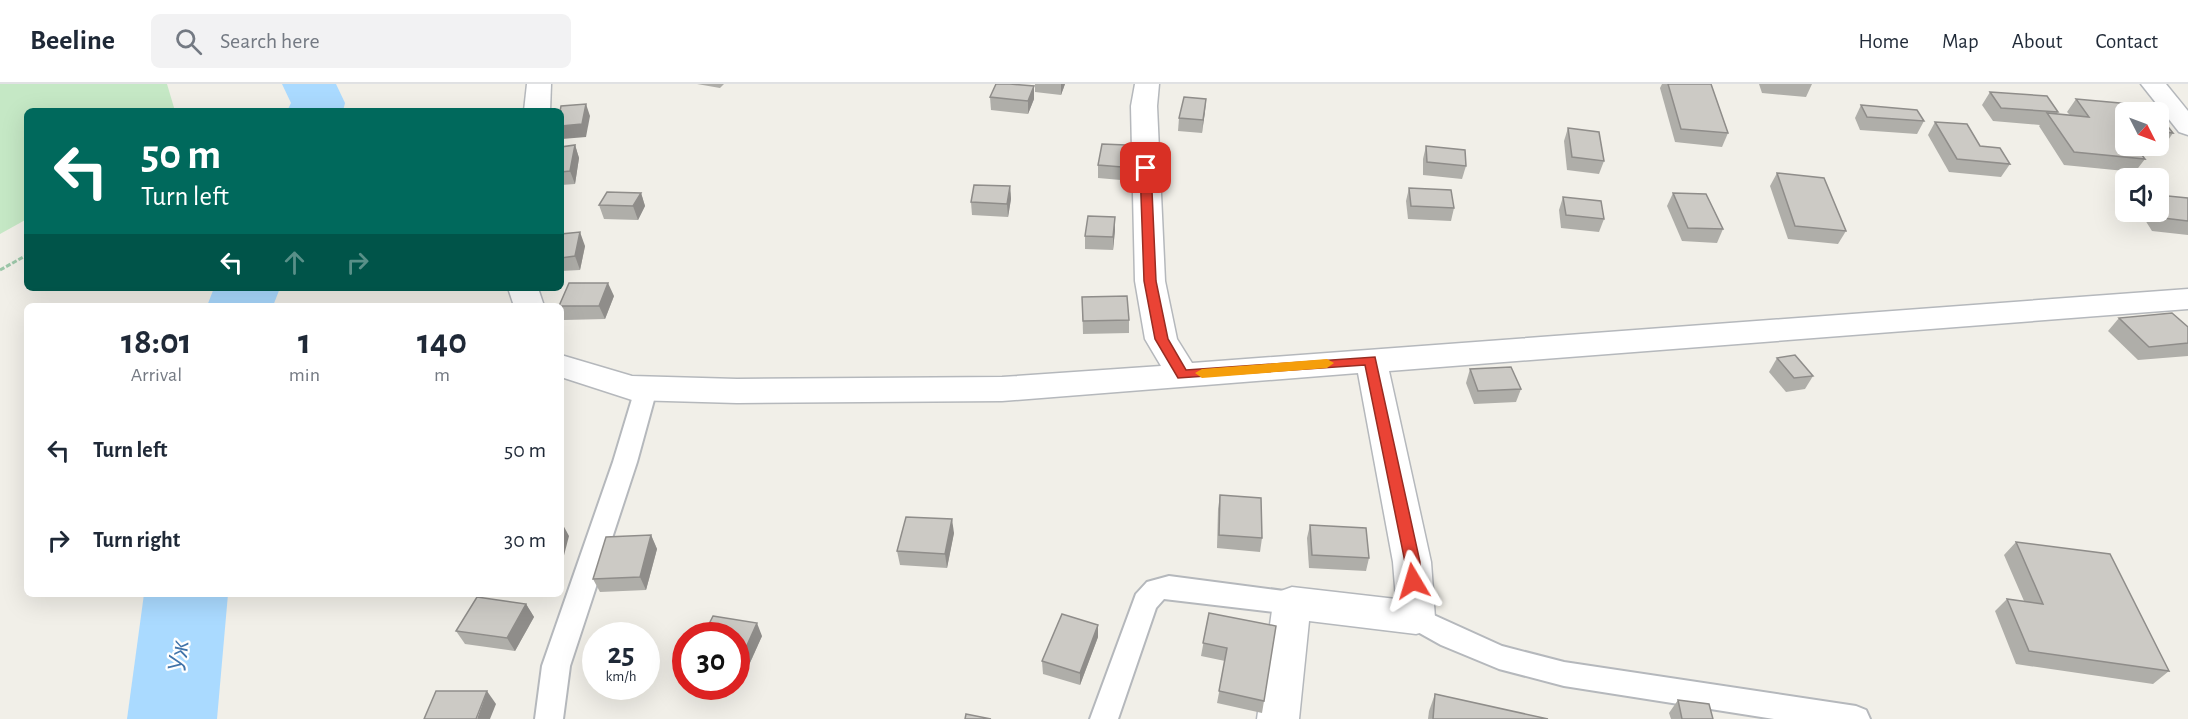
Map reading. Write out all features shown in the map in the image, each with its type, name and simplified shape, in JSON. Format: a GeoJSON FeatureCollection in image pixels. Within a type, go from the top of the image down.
{"type":"FeatureCollection","features":[{"type":"Feature","properties":{"kind":"street"},"geometry":{"type":"LineString","coordinates":[[537,108],[539,84]]}},
{"type":"Feature","properties":{"kind":"street"},"geometry":{"type":"LineString","coordinates":[[1147,84],[1144,106],[1150,281],[1161,339],[1183,375]]}},
{"type":"Feature","properties":{"kind":"street"},"geometry":{"type":"LineString","coordinates":[[2153,84],[2188,127]]}},
{"type":"Feature","properties":{"kind":"street"},"geometry":{"type":"LineString","coordinates":[[564,367],[632,388],[737,392],[1002,389],[2188,299]]}},
{"type":"Feature","properties":{"kind":"street"},"geometry":{"type":"LineString","coordinates":[[1278,719],[1292,603],[1416,618],[1412,562],[1371,360]]}},
{"type":"Feature","properties":{"kind":"lane"},"geometry":{"type":"LineString","coordinates":[[549,719],[556,666],[625,462],[646,388]]}},
{"type":"Feature","properties":{"kind":"lane"},"geometry":{"type":"LineString","coordinates":[[1104,718],[1145,602],[1156,590],[1169,586],[1292,603]]}},
{"type":"Feature","properties":{"kind":"lane"},"geometry":{"type":"LineString","coordinates":[[1416,618],[1450,637],[1499,657],[1564,674],[1856,719]]}},
{"type":"Feature","properties":{"kind":"path"},"geometry":{"type":"LineString","coordinates":[[0,270],[24,257]]}},
{"type":"Feature","properties":{"kind":"green space"},"geometry":{"type":"Polygon","coordinates":[[[0,84],[167,84],[174,108],[24,108],[24,221],[0,234],[0,84]]]}},
{"type":"Feature","properties":{"kind":"building"},"geometry":{"type":"Polygon","coordinates":[[[996,84],[1034,86],[1028,101],[990,97],[996,84]]]}},
{"type":"Feature","properties":{"kind":"building"},"geometry":{"type":"Polygon","coordinates":[[[1668,84],[1711,84],[1728,133],[1681,129],[1668,84]]]}},
{"type":"Feature","properties":{"kind":"building"},"geometry":{"type":"Polygon","coordinates":[[[1990,92],[2047,96],[2058,112],[2001,108],[1990,92]]]}},
{"type":"Feature","properties":{"kind":"building"},"geometry":{"type":"Polygon","coordinates":[[[1184,97],[1206,99],[1203,120],[1179,118],[1184,97]]]}},
{"type":"Feature","properties":{"kind":"building"},"geometry":{"type":"Polygon","coordinates":[[[2076,99],[2115,103],[2115,156],[2143,156],[2145,159],[2074,152],[2047,113],[2089,117],[2076,99]]]}},
{"type":"Feature","properties":{"kind":"building"},"geometry":{"type":"Polygon","coordinates":[[[586,104],[582,124],[564,126],[564,108],[561,108],[561,106],[586,104]]]}},
{"type":"Feature","properties":{"kind":"building"},"geometry":{"type":"Polygon","coordinates":[[[1861,105],[1917,110],[1924,121],[1867,117],[1861,105]]]}},
{"type":"Feature","properties":{"kind":"building"},"geometry":{"type":"Polygon","coordinates":[[[1935,122],[1967,124],[1980,146],[2000,148],[2010,164],[1957,159],[1935,122]]]}},
{"type":"Feature","properties":{"kind":"building"},"geometry":{"type":"Polygon","coordinates":[[[1568,128],[1599,132],[1604,161],[1572,157],[1568,128]]]}},
{"type":"Feature","properties":{"kind":"building"},"geometry":{"type":"Polygon","coordinates":[[[1102,144],[1126,145],[1122,167],[1098,165],[1102,144]]]}},
{"type":"Feature","properties":{"kind":"building"},"geometry":{"type":"Polygon","coordinates":[[[575,145],[570,171],[564,172],[564,147],[575,145]]]}},
{"type":"Feature","properties":{"kind":"building"},"geometry":{"type":"Polygon","coordinates":[[[1426,146],[1465,150],[1466,166],[1427,162],[1426,146]]]}},
{"type":"Feature","properties":{"kind":"building"},"geometry":{"type":"Polygon","coordinates":[[[1777,173],[1824,178],[1846,231],[1795,226],[1777,173]]]}},
{"type":"Feature","properties":{"kind":"building"},"geometry":{"type":"Polygon","coordinates":[[[974,185],[1010,186],[1007,204],[971,202],[974,185]]]}},
{"type":"Feature","properties":{"kind":"building"},"geometry":{"type":"Polygon","coordinates":[[[1409,188],[1451,190],[1454,208],[1411,206],[1409,188]]]}},
{"type":"Feature","properties":{"kind":"building"},"geometry":{"type":"Polygon","coordinates":[[[607,192],[641,193],[633,206],[599,205],[607,192]]]}},
{"type":"Feature","properties":{"kind":"building"},"geometry":{"type":"Polygon","coordinates":[[[1673,193],[1706,194],[1723,229],[1688,228],[1673,193]]]}},
{"type":"Feature","properties":{"kind":"building"},"geometry":{"type":"Polygon","coordinates":[[[2169,196],[2188,198],[2188,221],[2169,219],[2169,196]]]}},
{"type":"Feature","properties":{"kind":"building"},"geometry":{"type":"Polygon","coordinates":[[[1563,197],[1601,201],[1604,219],[1566,215],[1563,197]]]}},
{"type":"Feature","properties":{"kind":"building"},"geometry":{"type":"Polygon","coordinates":[[[1088,216],[1115,217],[1113,237],[1085,236],[1088,216]]]}},
{"type":"Feature","properties":{"kind":"building"},"geometry":{"type":"Polygon","coordinates":[[[580,232],[575,256],[564,258],[564,234],[580,232]]]}},
{"type":"Feature","properties":{"kind":"building"},"geometry":{"type":"Polygon","coordinates":[[[569,283],[608,283],[599,306],[564,306],[564,303],[560,303],[569,283]]]}},
{"type":"Feature","properties":{"kind":"building"},"geometry":{"type":"Polygon","coordinates":[[[1127,296],[1129,320],[1083,321],[1082,297],[1127,296]]]}},
{"type":"Feature","properties":{"kind":"building"},"geometry":{"type":"Polygon","coordinates":[[[2172,313],[2188,327],[2188,343],[2149,347],[2119,318],[2172,313]]]}},
{"type":"Feature","properties":{"kind":"building"},"geometry":{"type":"Polygon","coordinates":[[[1795,355],[1813,376],[1794,378],[1777,358],[1795,355]]]}},
{"type":"Feature","properties":{"kind":"building"},"geometry":{"type":"Polygon","coordinates":[[[1511,367],[1521,389],[1478,391],[1470,369],[1511,367]]]}},
{"type":"Feature","properties":{"kind":"building"},"geometry":{"type":"Polygon","coordinates":[[[1220,495],[1261,498],[1262,538],[1219,535],[1220,495]]]}},
{"type":"Feature","properties":{"kind":"building"},"geometry":{"type":"Polygon","coordinates":[[[906,517],[952,519],[945,554],[897,551],[906,517]]]}},
{"type":"Feature","properties":{"kind":"building"},"geometry":{"type":"Polygon","coordinates":[[[1310,525],[1366,528],[1369,558],[1312,555],[1310,525]]]}},
{"type":"Feature","properties":{"kind":"building"},"geometry":{"type":"Polygon","coordinates":[[[651,535],[640,577],[593,579],[606,537],[651,535]]]}},
{"type":"Feature","properties":{"kind":"building"},"geometry":{"type":"Polygon","coordinates":[[[2016,542],[2110,554],[2169,671],[2029,651],[2007,599],[2043,604],[2016,542]]]}},
{"type":"Feature","properties":{"kind":"building"},"geometry":{"type":"Polygon","coordinates":[[[477,597],[526,604],[507,638],[456,631],[477,597]]]}},
{"type":"Feature","properties":{"kind":"building"},"geometry":{"type":"Polygon","coordinates":[[[1209,613],[1276,626],[1264,701],[1219,691],[1227,648],[1203,643],[1209,613]]]}},
{"type":"Feature","properties":{"kind":"building"},"geometry":{"type":"Polygon","coordinates":[[[1062,614],[1098,625],[1080,673],[1042,661],[1062,614]]]}},
{"type":"Feature","properties":{"kind":"building"},"geometry":{"type":"Polygon","coordinates":[[[713,616],[757,623],[750,639],[750,622],[710,622],[713,616]]]}},
{"type":"Feature","properties":{"kind":"building"},"geometry":{"type":"Polygon","coordinates":[[[436,691],[487,691],[476,719],[424,719],[436,691]]]}},
{"type":"Feature","properties":{"kind":"building"},"geometry":{"type":"Polygon","coordinates":[[[1435,694],[1548,719],[1433,719],[1435,694]]]}},
{"type":"Feature","properties":{"kind":"building"},"geometry":{"type":"Polygon","coordinates":[[[1678,700],[1709,704],[1713,719],[1682,719],[1678,700]]]}},
{"type":"Feature","properties":{"kind":"building"},"geometry":{"type":"Polygon","coordinates":[[[966,714],[991,719],[965,719],[966,714]]]}},
{"type":"Feature","properties":{"kind":"waterway","name":"Уж"},"geometry":{"type":"LineString","coordinates":[[309,84],[318,103],[316,108]]}},
{"type":"Feature","properties":{"kind":"waterway","name":"Уж"},"geometry":{"type":"LineString","coordinates":[[241,303],[246,291]]}},
{"type":"Feature","properties":{"kind":"waterway","name":"Уж"},"geometry":{"type":"LineString","coordinates":[[172,719],[186,597]]}},
{"type":"Feature","properties":{"kind":"slow traffic"},"geometry":{"type":"LineString","coordinates":[[1202,373],[1327,363]]}},
{"type":"Feature","properties":{"kind":"route"},"geometry":{"type":"LineString","coordinates":[[1146,168],[1150,281],[1161,339],[1183,375],[1371,360],[1412,562],[1413,581]]}}]}
